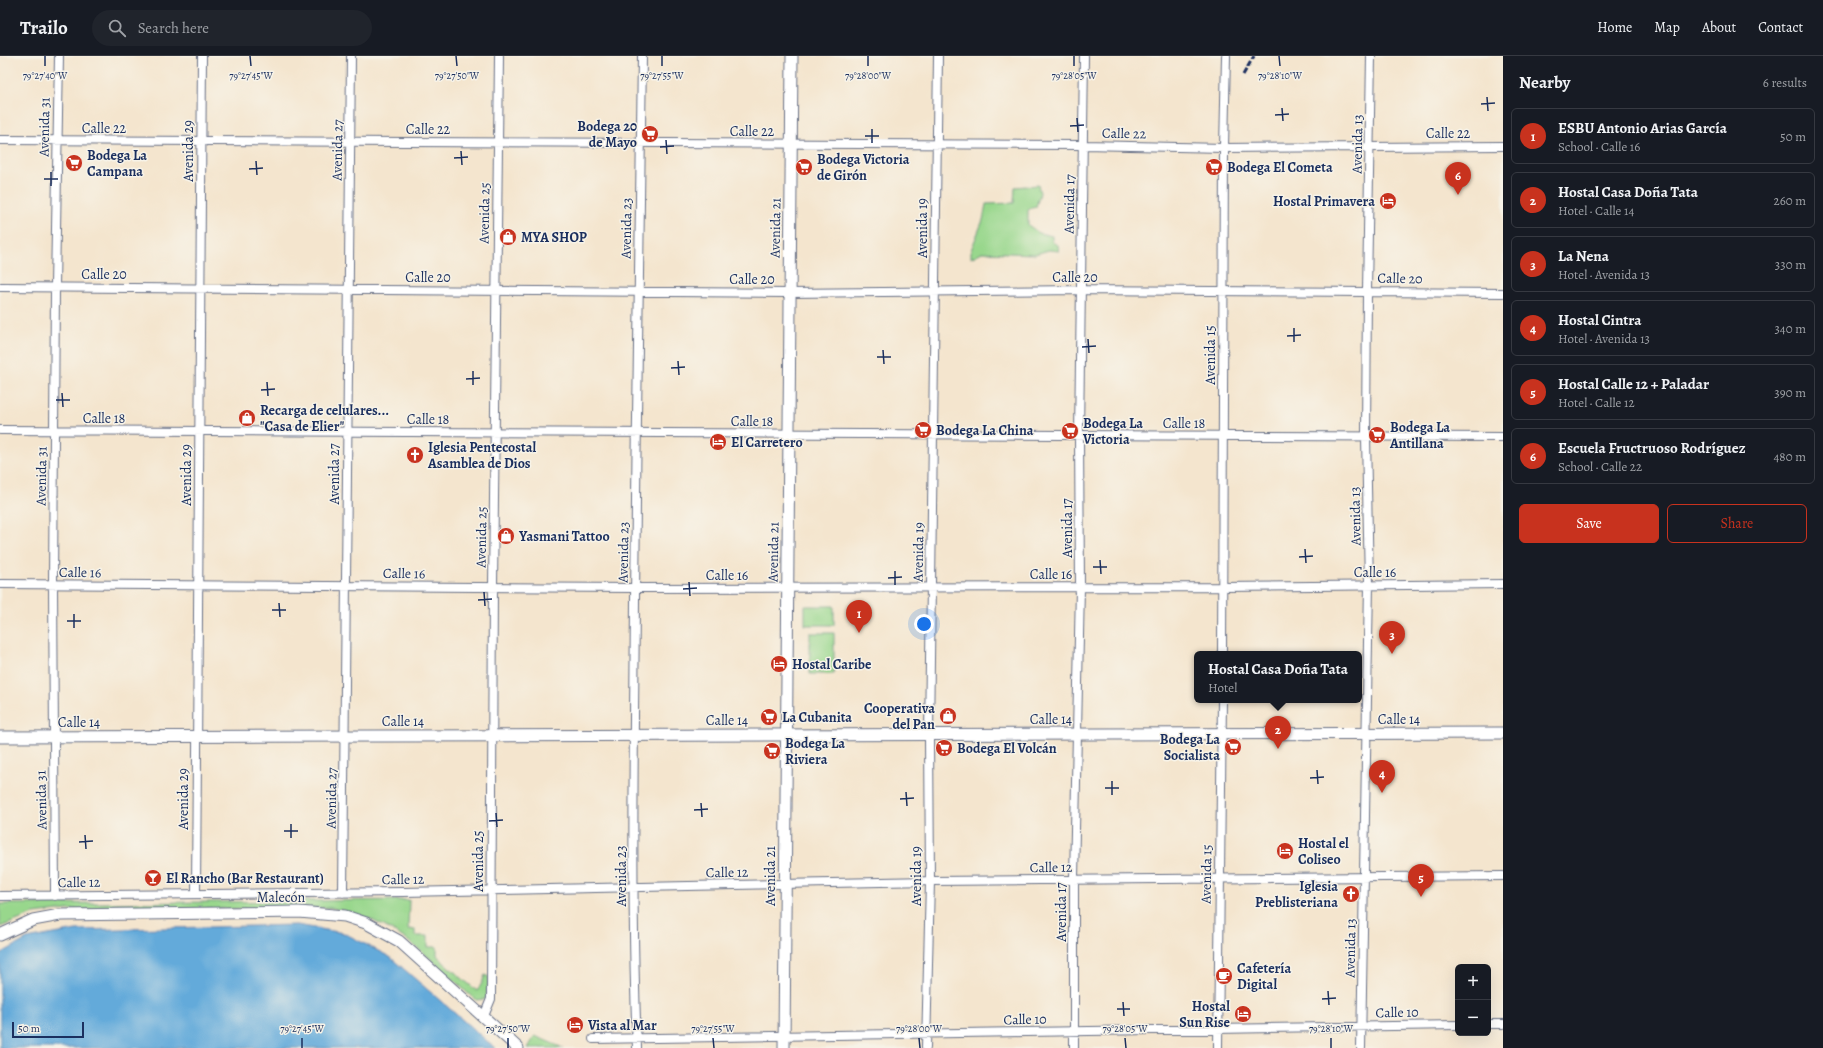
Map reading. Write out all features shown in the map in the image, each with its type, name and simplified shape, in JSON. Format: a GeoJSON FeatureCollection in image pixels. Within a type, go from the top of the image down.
{"type":"FeatureCollection","features":[{"type":"Feature","properties":{"kind":"main road","name":"Avenida 21"},"geometry":{"type":"LineString","coordinates":[[784,1048],[784,884],[792,56]]}},
{"type":"Feature","properties":{"kind":"main road","name":"Calle 14"},"geometry":{"type":"LineString","coordinates":[[0,737],[1503,733]]}},
{"type":"Feature","properties":{"kind":"main road","name":"Malecón"},"geometry":{"type":"LineString","coordinates":[[0,934],[33,920],[60,915],[101,913],[299,912],[345,916],[366,923],[399,940],[518,1048]]}},
{"type":"Feature","properties":{"kind":"street","name":"Avenida 31"},"geometry":{"type":"LineString","coordinates":[[55,896],[53,737],[55,431],[54,287],[59,56]]}},
{"type":"Feature","properties":{"kind":"street","name":"Avenida 29"},"geometry":{"type":"LineString","coordinates":[[196,893],[202,56]]}},
{"type":"Feature","properties":{"kind":"street","name":"Avenida 27"},"geometry":{"type":"LineString","coordinates":[[343,893],[351,56]]}},
{"type":"Feature","properties":{"kind":"street","name":"Avenida 25"},"geometry":{"type":"LineString","coordinates":[[484,1016],[492,999],[491,890],[493,587],[496,433],[499,56]]}},
{"type":"Feature","properties":{"kind":"street","name":"Avenida 23"},"geometry":{"type":"LineString","coordinates":[[637,1048],[634,887],[634,736],[638,291],[642,56]]}},
{"type":"Feature","properties":{"kind":"street","name":"Avenida 19"},"geometry":{"type":"LineString","coordinates":[[926,1048],[930,881],[932,435],[938,56]]}},
{"type":"Feature","properties":{"kind":"street","name":"Avenida 17"},"geometry":{"type":"LineString","coordinates":[[1074,1048],[1074,879],[1080,587],[1080,290],[1084,145],[1084,56]]}},
{"type":"Feature","properties":{"kind":"street","name":"Avenida 15"},"geometry":{"type":"LineString","coordinates":[[1222,651],[1222,436],[1226,56]]}},
{"type":"Feature","properties":{"kind":"street","name":"Avenida 13"},"geometry":{"type":"LineString","coordinates":[[1360,1048],[1369,584],[1366,437],[1371,56]]}},
{"type":"Feature","properties":{"kind":"street","name":"Calle 22"},"geometry":{"type":"LineString","coordinates":[[0,140],[1084,145],[1224,148],[1503,146]]}},
{"type":"Feature","properties":{"kind":"street","name":"Calle 20"},"geometry":{"type":"LineString","coordinates":[[0,287],[789,293],[1080,290],[1503,293]]}},
{"type":"Feature","properties":{"kind":"street","name":"Calle 18"},"geometry":{"type":"LineString","coordinates":[[0,430],[1503,437]]}},
{"type":"Feature","properties":{"kind":"street","name":"Calle 16"},"geometry":{"type":"LineString","coordinates":[[0,584],[635,588],[1222,587],[1369,584],[1503,584]]}},
{"type":"Feature","properties":{"kind":"street","name":"Avenida 15"},"geometry":{"type":"LineString","coordinates":[[1218,1048],[1222,703]]}},
{"type":"Feature","properties":{"kind":"street","name":"Calle 12"},"geometry":{"type":"LineString","coordinates":[[0,896],[196,893],[343,893],[1074,879],[1503,876]]}},
{"type":"Feature","properties":{"kind":"street"},"geometry":{"type":"LineString","coordinates":[[1491,1024],[1503,1024]]}},
{"type":"Feature","properties":{"kind":"street","name":"Calle 10"},"geometry":{"type":"LineString","coordinates":[[593,1039],[1455,1025]]}},
{"type":"Feature","properties":{"kind":"green space"},"geometry":{"type":"Polygon","coordinates":[[[1038,185],[1040,193],[1036,207],[1028,209],[1028,225],[1039,233],[1052,236],[1052,242],[1058,245],[1059,251],[1049,250],[1035,254],[982,252],[971,258],[971,250],[983,220],[986,204],[1014,203],[1015,187],[1038,185]]]}},
{"type":"Feature","properties":{"kind":"green space"},"geometry":{"type":"Polygon","coordinates":[[[805,606],[834,606],[834,625],[805,625],[805,606]]]}},
{"type":"Feature","properties":{"kind":"green space"},"geometry":{"type":"Polygon","coordinates":[[[810,633],[834,633],[834,674],[810,674],[810,633]]]}},
{"type":"Feature","properties":{"kind":"green space"},"geometry":{"type":"Polygon","coordinates":[[[409,900],[408,929],[415,930],[415,936],[428,936],[428,947],[437,947],[437,955],[443,962],[477,991],[485,975],[489,977],[486,999],[477,1000],[473,998],[425,954],[392,931],[374,921],[331,908],[67,910],[34,914],[0,927],[0,904],[409,900]]]}},
{"type":"Feature","properties":{"kind":"green space"},"geometry":{"type":"Polygon","coordinates":[[[535,1036],[563,1048],[528,1048],[535,1036]]]}},
{"type":"Feature","properties":{"kind":"water"},"geometry":{"type":"Polygon","coordinates":[[[297,925],[344,933],[390,957],[495,1048],[0,1048],[0,954],[27,939],[76,930],[297,925]]]}},
{"type":"Feature","properties":{"kind":"railway"},"geometry":{"type":"LineString","coordinates":[[1243,75],[1254,56]]}},
{"type":"Feature","properties":{"kind":"place","name":"Bodega 20 de Mayo"},"geometry":{"type":"Point","coordinates":[650,134]}},
{"type":"Feature","properties":{"kind":"place","name":"Bodega La Campana"},"geometry":{"type":"Point","coordinates":[74,163]}},
{"type":"Feature","properties":{"kind":"place","name":"Bodega Victoria de Girón"},"geometry":{"type":"Point","coordinates":[804,167]}},
{"type":"Feature","properties":{"kind":"place","name":"Bodega El Cometa"},"geometry":{"type":"Point","coordinates":[1214,167]}},
{"type":"Feature","properties":{"kind":"place","name":"Escuela Fructruoso Rodríguez"},"geometry":{"type":"Point","coordinates":[1458,195]}},
{"type":"Feature","properties":{"kind":"place","name":"Hostal Primavera"},"geometry":{"type":"Point","coordinates":[1388,201]}},
{"type":"Feature","properties":{"kind":"place","name":"MYA SHOP"},"geometry":{"type":"Point","coordinates":[508,237]}},
{"type":"Feature","properties":{"kind":"place","name":"Recarga de celulares... \"Casa de Elier\""},"geometry":{"type":"Point","coordinates":[247,418]}},
{"type":"Feature","properties":{"kind":"place","name":"Bodega La China"},"geometry":{"type":"Point","coordinates":[923,430]}},
{"type":"Feature","properties":{"kind":"place","name":"Bodega La Victoria"},"geometry":{"type":"Point","coordinates":[1070,431]}},
{"type":"Feature","properties":{"kind":"place","name":"Bodega La Antillana"},"geometry":{"type":"Point","coordinates":[1377,435]}},
{"type":"Feature","properties":{"kind":"place","name":"El Carretero"},"geometry":{"type":"Point","coordinates":[718,442]}},
{"type":"Feature","properties":{"kind":"place","name":"Iglesia Pentecostal Asamblea de Dios"},"geometry":{"type":"Point","coordinates":[415,455]}},
{"type":"Feature","properties":{"kind":"place","name":"Yasmani Tattoo"},"geometry":{"type":"Point","coordinates":[506,536]}},
{"type":"Feature","properties":{"kind":"place","name":"ESBU Antonio Arias García"},"geometry":{"type":"Point","coordinates":[859,633]}},
{"type":"Feature","properties":{"kind":"place","name":"La Nena"},"geometry":{"type":"Point","coordinates":[1392,654]}},
{"type":"Feature","properties":{"kind":"place","name":"Hostal Caribe"},"geometry":{"type":"Point","coordinates":[779,664]}},
{"type":"Feature","properties":{"kind":"place","name":"Cooperativa del Pan"},"geometry":{"type":"Point","coordinates":[948,716]}},
{"type":"Feature","properties":{"kind":"place","name":"La Cubanita"},"geometry":{"type":"Point","coordinates":[769,717]}},
{"type":"Feature","properties":{"kind":"place","name":"Bodega La Socialista"},"geometry":{"type":"Point","coordinates":[1233,747]}},
{"type":"Feature","properties":{"kind":"place","name":"Bodega El Volcán"},"geometry":{"type":"Point","coordinates":[944,748]}},
{"type":"Feature","properties":{"kind":"place","name":"Hostal Casa Doña Tata"},"geometry":{"type":"Point","coordinates":[1278,749]}},
{"type":"Feature","properties":{"kind":"place","name":"Bodega La Riviera"},"geometry":{"type":"Point","coordinates":[772,751]}},
{"type":"Feature","properties":{"kind":"place","name":"Hostal Cintra"},"geometry":{"type":"Point","coordinates":[1382,793]}},
{"type":"Feature","properties":{"kind":"place","name":"Hostal el Coliseo"},"geometry":{"type":"Point","coordinates":[1285,851]}},
{"type":"Feature","properties":{"kind":"place","name":"El Rancho (Bar Restaurant)"},"geometry":{"type":"Point","coordinates":[153,878]}},
{"type":"Feature","properties":{"kind":"place","name":"Iglesia Preblisteriana"},"geometry":{"type":"Point","coordinates":[1351,894]}},
{"type":"Feature","properties":{"kind":"place","name":"Hostal Calle 12 + Paladar"},"geometry":{"type":"Point","coordinates":[1421,897]}},
{"type":"Feature","properties":{"kind":"place","name":"Cafetería Digital"},"geometry":{"type":"Point","coordinates":[1224,976]}},
{"type":"Feature","properties":{"kind":"place","name":"Hostal Sun Rise"},"geometry":{"type":"Point","coordinates":[1243,1014]}},
{"type":"Feature","properties":{"kind":"place","name":"Vista al Mar"},"geometry":{"type":"Point","coordinates":[575,1025]}}]}
